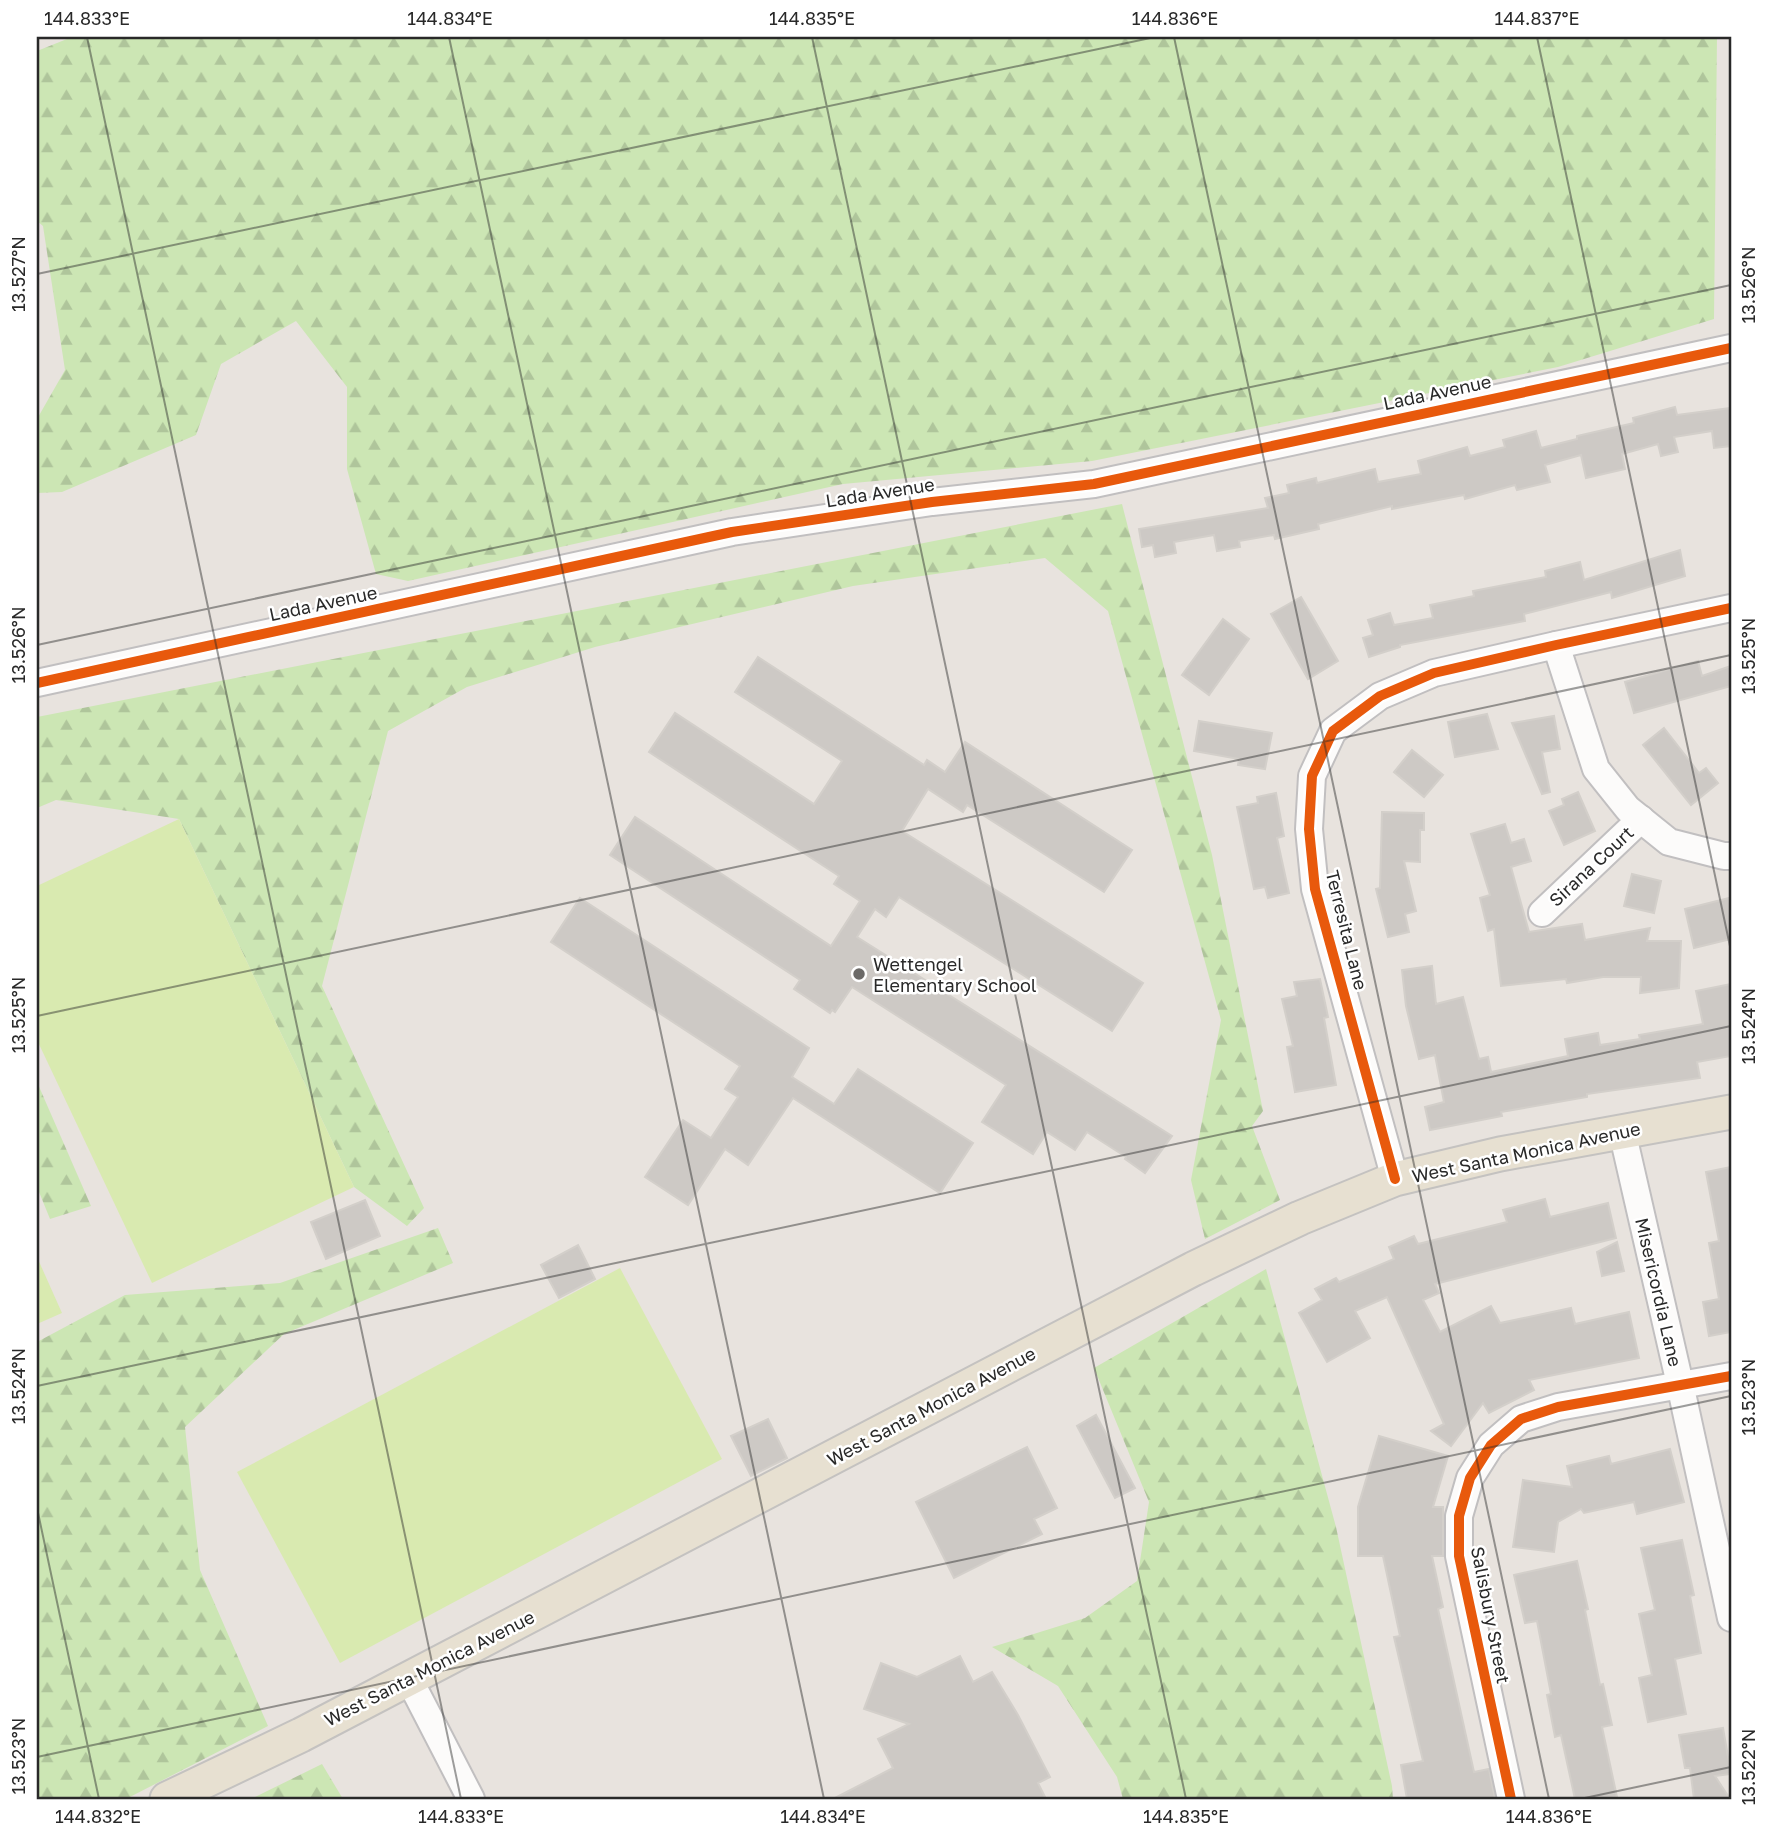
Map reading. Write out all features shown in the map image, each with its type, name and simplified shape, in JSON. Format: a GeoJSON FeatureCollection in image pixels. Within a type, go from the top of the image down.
{"type":"FeatureCollection","features":[{"type":"Feature","properties":{"kind":"main road","name":"West Santa Monica Avenue"},"geometry":{"type":"LineString","coordinates":[[167,1799],[293,1739],[1193,1269],[1300,1218],[1395,1179],[1500,1154],[1731,1112]]}},
{"type":"Feature","properties":{"kind":"street","name":"Lada Avenue"},"geometry":{"type":"LineString","coordinates":[[37,683],[732,532],[932,502],[1094,484],[1731,348]]}},
{"type":"Feature","properties":{"kind":"street","name":"Terresita Lane"},"geometry":{"type":"LineString","coordinates":[[1395,1179],[1315,889],[1309,829],[1312,776],[1333,731],[1380,696],[1434,673],[1731,608]]}},
{"type":"Feature","properties":{"kind":"street"},"geometry":{"type":"LineString","coordinates":[[1556,645],[1596,769],[1628,809],[1669,842],[1731,856]]}},
{"type":"Feature","properties":{"kind":"street","name":"Sirana Court"},"geometry":{"type":"LineString","coordinates":[[1542,913],[1641,820]]}},
{"type":"Feature","properties":{"kind":"street","name":"Misericordia Lane"},"geometry":{"type":"LineString","coordinates":[[1622,1131],[1681,1384],[1731,1618]]}},
{"type":"Feature","properties":{"kind":"street","name":"Salisbury Street"},"geometry":{"type":"LineString","coordinates":[[1511,1799],[1460,1556],[1459,1516],[1470,1478],[1491,1445],[1521,1419],[1558,1407],[1731,1376]]}},
{"type":"Feature","properties":{"kind":"street"},"geometry":{"type":"LineString","coordinates":[[410,1679],[471,1799]]}},
{"type":"Feature","properties":{"kind":"green space"},"geometry":{"type":"Polygon","coordinates":[[[72,37],[1717,37],[1714,319],[1558,367],[1092,461],[843,484],[408,581],[376,574],[347,469],[347,387],[296,321],[221,364],[196,435],[62,492],[37,493],[37,419],[65,370],[43,226],[37,221],[37,51],[72,37]]]}},
{"type":"Feature","properties":{"kind":"green space"},"geometry":{"type":"Polygon","coordinates":[[[1122,504],[1212,855],[1263,1111],[1252,1126],[1280,1200],[1205,1239],[1191,1180],[1221,1020],[1108,611],[1045,558],[853,586],[595,647],[467,687],[388,731],[322,986],[424,1208],[407,1226],[354,1187],[179,819],[56,800],[37,808],[37,717],[1122,504]]]}},
{"type":"Feature","properties":{"kind":"green space"},"geometry":{"type":"Polygon","coordinates":[[[179,819],[354,1187],[152,1283],[37,1040],[37,886],[179,819]]]}},
{"type":"Feature","properties":{"kind":"green space"},"geometry":{"type":"Polygon","coordinates":[[[37,1082],[91,1206],[50,1219],[37,1187],[37,1082]]]}},
{"type":"Feature","properties":{"kind":"green space"},"geometry":{"type":"Polygon","coordinates":[[[438,1228],[453,1263],[284,1334],[185,1427],[200,1570],[268,1726],[126,1799],[37,1799],[37,1342],[125,1295],[280,1283],[438,1228]]]}},
{"type":"Feature","properties":{"kind":"green space"},"geometry":{"type":"Polygon","coordinates":[[[37,1257],[62,1313],[37,1324],[37,1257]]]}},
{"type":"Feature","properties":{"kind":"green space"},"geometry":{"type":"Polygon","coordinates":[[[620,1268],[722,1459],[340,1663],[237,1472],[620,1268]]]}},
{"type":"Feature","properties":{"kind":"green space"},"geometry":{"type":"Polygon","coordinates":[[[1266,1269],[1336,1527],[1393,1799],[1123,1799],[1117,1777],[1058,1686],[992,1647],[1085,1618],[1137,1581],[1149,1502],[1094,1368],[1266,1269]]]}},
{"type":"Feature","properties":{"kind":"green space"},"geometry":{"type":"Polygon","coordinates":[[[322,1764],[343,1799],[251,1799],[322,1764]]]}},
{"type":"Feature","properties":{"kind":"building"},"geometry":{"type":"Polygon","coordinates":[[[1675,407],[1677,415],[1731,408],[1731,446],[1714,448],[1712,431],[1674,437],[1678,452],[1661,456],[1658,444],[1622,454],[1625,469],[1586,478],[1581,455],[1545,465],[1550,482],[1517,490],[1515,485],[1465,499],[1464,495],[1392,509],[1392,506],[1318,524],[1319,529],[1275,539],[1274,535],[1239,541],[1240,547],[1217,551],[1214,535],[1174,542],[1176,553],[1155,557],[1153,545],[1142,547],[1139,529],[1268,508],[1265,498],[1289,493],[1287,485],[1316,478],[1317,483],[1375,469],[1378,482],[1421,474],[1418,461],[1467,447],[1470,456],[1505,447],[1503,440],[1536,431],[1541,448],[1577,439],[1577,436],[1634,423],[1633,418],[1675,407]]]}},
{"type":"Feature","properties":{"kind":"building"},"geometry":{"type":"Polygon","coordinates":[[[1680,550],[1685,576],[1612,598],[1611,592],[1524,614],[1525,621],[1400,645],[1369,657],[1363,638],[1373,635],[1368,620],[1390,613],[1394,625],[1433,618],[1430,605],[1474,596],[1473,591],[1546,577],[1545,571],[1580,562],[1584,580],[1680,550]]]}},
{"type":"Feature","properties":{"kind":"building"},"geometry":{"type":"Polygon","coordinates":[[[1301,597],[1338,661],[1308,679],[1271,614],[1301,597]]]}},
{"type":"Feature","properties":{"kind":"building"},"geometry":{"type":"Polygon","coordinates":[[[1223,619],[1249,639],[1209,695],[1182,675],[1223,619]]]}},
{"type":"Feature","properties":{"kind":"building"},"geometry":{"type":"Polygon","coordinates":[[[758,657],[924,765],[927,760],[945,772],[965,742],[1132,850],[1104,892],[967,805],[963,812],[928,789],[902,831],[1143,983],[1112,1031],[899,897],[886,917],[875,909],[857,937],[1172,1136],[1145,1173],[1087,1132],[1075,1150],[1047,1132],[1033,1154],[982,1122],[1006,1085],[852,987],[835,1012],[832,1010],[830,1013],[794,989],[800,980],[610,855],[635,817],[831,946],[860,901],[834,884],[839,876],[649,752],[675,713],[814,804],[842,761],[735,692],[758,657]]]}},
{"type":"Feature","properties":{"kind":"building"},"geometry":{"type":"Polygon","coordinates":[[[1698,661],[1702,676],[1731,666],[1731,686],[1634,713],[1625,682],[1698,661]]]}},
{"type":"Feature","properties":{"kind":"building"},"geometry":{"type":"Polygon","coordinates":[[[1487,714],[1498,749],[1455,757],[1448,722],[1487,714]]]}},
{"type":"Feature","properties":{"kind":"building"},"geometry":{"type":"Polygon","coordinates":[[[1554,716],[1560,749],[1542,752],[1550,792],[1542,794],[1512,723],[1554,716]]]}},
{"type":"Feature","properties":{"kind":"building"},"geometry":{"type":"Polygon","coordinates":[[[1199,721],[1272,733],[1265,769],[1238,765],[1239,759],[1194,751],[1199,721]]]}},
{"type":"Feature","properties":{"kind":"building"},"geometry":{"type":"Polygon","coordinates":[[[1664,728],[1699,773],[1706,768],[1718,783],[1691,805],[1643,745],[1664,728]]]}},
{"type":"Feature","properties":{"kind":"building"},"geometry":{"type":"Polygon","coordinates":[[[1412,750],[1443,775],[1424,797],[1394,772],[1412,750]]]}},
{"type":"Feature","properties":{"kind":"building"},"geometry":{"type":"Polygon","coordinates":[[[1578,792],[1595,831],[1564,845],[1549,811],[1564,805],[1562,799],[1578,792]]]}},
{"type":"Feature","properties":{"kind":"building"},"geometry":{"type":"Polygon","coordinates":[[[1276,793],[1284,836],[1277,838],[1289,893],[1268,898],[1265,887],[1254,889],[1237,807],[1258,803],[1257,797],[1276,793]]]}},
{"type":"Feature","properties":{"kind":"building"},"geometry":{"type":"Polygon","coordinates":[[[1382,812],[1424,813],[1424,830],[1420,830],[1420,862],[1404,861],[1416,911],[1405,914],[1409,932],[1388,937],[1376,889],[1380,888],[1382,812]]]}},
{"type":"Feature","properties":{"kind":"building"},"geometry":{"type":"Polygon","coordinates":[[[1505,824],[1511,843],[1524,839],[1531,861],[1511,867],[1529,932],[1582,924],[1585,940],[1650,928],[1647,941],[1681,941],[1679,988],[1640,993],[1641,977],[1603,977],[1567,983],[1566,979],[1501,986],[1494,929],[1488,931],[1480,898],[1490,895],[1471,834],[1505,824]]]}},
{"type":"Feature","properties":{"kind":"building"},"geometry":{"type":"Polygon","coordinates":[[[1632,874],[1661,881],[1654,913],[1624,906],[1632,874]]]}},
{"type":"Feature","properties":{"kind":"building"},"geometry":{"type":"Polygon","coordinates":[[[580,898],[809,1048],[792,1077],[834,1104],[858,1069],[973,1143],[940,1193],[793,1098],[748,1165],[725,1149],[688,1205],[645,1177],[683,1120],[711,1138],[738,1097],[725,1089],[740,1066],[551,942],[580,898]]]}},
{"type":"Feature","properties":{"kind":"building"},"geometry":{"type":"Polygon","coordinates":[[[1729,898],[1731,939],[1694,948],[1685,909],[1729,898]]]}},
{"type":"Feature","properties":{"kind":"building"},"geometry":{"type":"Polygon","coordinates":[[[1432,966],[1436,1004],[1463,997],[1479,1059],[1488,1057],[1491,1072],[1568,1056],[1565,1039],[1598,1033],[1600,1045],[1640,1039],[1639,1035],[1703,1024],[1696,991],[1731,984],[1731,1056],[1697,1062],[1700,1078],[1587,1094],[1587,1097],[1501,1112],[1502,1116],[1430,1130],[1425,1107],[1444,1102],[1435,1055],[1419,1059],[1406,1006],[1402,970],[1432,966]]]}},
{"type":"Feature","properties":{"kind":"building"},"geometry":{"type":"Polygon","coordinates":[[[1320,979],[1328,1017],[1324,1018],[1336,1085],[1295,1092],[1287,1047],[1293,1046],[1282,999],[1297,996],[1294,982],[1320,979]]]}},
{"type":"Feature","properties":{"kind":"building"},"geometry":{"type":"Polygon","coordinates":[[[1731,1167],[1731,1332],[1709,1336],[1703,1302],[1719,1299],[1709,1243],[1719,1241],[1706,1172],[1731,1167]]]}},
{"type":"Feature","properties":{"kind":"building"},"geometry":{"type":"Polygon","coordinates":[[[1545,1199],[1550,1217],[1608,1203],[1616,1238],[1435,1284],[1439,1293],[1423,1300],[1440,1332],[1491,1306],[1500,1323],[1571,1308],[1575,1324],[1629,1312],[1639,1358],[1529,1380],[1534,1390],[1489,1413],[1483,1403],[1451,1446],[1431,1431],[1444,1424],[1387,1297],[1355,1311],[1370,1338],[1327,1362],[1299,1313],[1322,1300],[1315,1289],[1336,1278],[1339,1282],[1394,1259],[1389,1247],[1414,1236],[1418,1244],[1507,1222],[1503,1210],[1545,1199]]]}},
{"type":"Feature","properties":{"kind":"building"},"geometry":{"type":"Polygon","coordinates":[[[365,1200],[380,1236],[326,1259],[311,1222],[365,1200]]]}},
{"type":"Feature","properties":{"kind":"building"},"geometry":{"type":"Polygon","coordinates":[[[1617,1242],[1624,1271],[1602,1276],[1597,1252],[1617,1242]]]}},
{"type":"Feature","properties":{"kind":"building"},"geometry":{"type":"Polygon","coordinates":[[[578,1245],[595,1279],[559,1298],[541,1265],[578,1245]]]}},
{"type":"Feature","properties":{"kind":"building"},"geometry":{"type":"Polygon","coordinates":[[[1096,1415],[1135,1488],[1115,1498],[1077,1426],[1096,1415]]]}},
{"type":"Feature","properties":{"kind":"building"},"geometry":{"type":"Polygon","coordinates":[[[768,1419],[787,1458],[751,1476],[731,1436],[768,1419]]]}},
{"type":"Feature","properties":{"kind":"building"},"geometry":{"type":"Polygon","coordinates":[[[1379,1436],[1448,1456],[1433,1507],[1443,1507],[1443,1556],[1432,1556],[1443,1607],[1438,1609],[1474,1772],[1489,1769],[1495,1799],[1407,1799],[1401,1765],[1423,1761],[1394,1637],[1400,1636],[1383,1556],[1358,1556],[1358,1507],[1379,1436]]]}},
{"type":"Feature","properties":{"kind":"building"},"geometry":{"type":"Polygon","coordinates":[[[1027,1447],[1057,1508],[1034,1519],[1042,1534],[954,1578],[916,1502],[1027,1447]]]}},
{"type":"Feature","properties":{"kind":"building"},"geometry":{"type":"Polygon","coordinates":[[[1670,1449],[1684,1502],[1637,1514],[1634,1502],[1584,1513],[1581,1509],[1558,1522],[1554,1552],[1513,1547],[1523,1480],[1572,1487],[1567,1466],[1609,1456],[1611,1464],[1670,1449]]]}},
{"type":"Feature","properties":{"kind":"building"},"geometry":{"type":"Polygon","coordinates":[[[1682,1540],[1694,1595],[1690,1596],[1701,1653],[1675,1659],[1686,1714],[1648,1722],[1639,1678],[1652,1675],[1639,1614],[1655,1610],[1641,1548],[1682,1540]]]}},
{"type":"Feature","properties":{"kind":"building"},"geometry":{"type":"Polygon","coordinates":[[[1577,1561],[1600,1685],[1603,1684],[1612,1725],[1602,1727],[1617,1797],[1606,1799],[1575,1799],[1561,1735],[1555,1737],[1547,1695],[1551,1694],[1537,1621],[1525,1623],[1514,1575],[1577,1561]]]}},
{"type":"Feature","properties":{"kind":"building"},"geometry":{"type":"Polygon","coordinates":[[[960,1656],[973,1682],[992,1672],[1018,1715],[1050,1777],[1038,1783],[1046,1799],[833,1799],[893,1768],[878,1739],[909,1724],[864,1709],[881,1663],[917,1677],[960,1656]]]}},
{"type":"Feature","properties":{"kind":"building"},"geometry":{"type":"Polygon","coordinates":[[[1723,1728],[1731,1774],[1715,1776],[1730,1799],[1694,1799],[1690,1768],[1685,1768],[1679,1735],[1723,1728]]]}},
{"type":"Feature","properties":{"kind":"cycle path"},"geometry":{"type":"LineString","coordinates":[[37,683],[732,532],[932,502],[1094,484],[1731,348]]}},
{"type":"Feature","properties":{"kind":"cycle path"},"geometry":{"type":"LineString","coordinates":[[1395,1179],[1315,889],[1309,829],[1312,776],[1333,731],[1380,696],[1434,673],[1731,608]]}},
{"type":"Feature","properties":{"kind":"cycle path"},"geometry":{"type":"LineString","coordinates":[[1511,1799],[1459,1556],[1459,1516],[1470,1478],[1491,1445],[1521,1419],[1558,1407],[1731,1376]]}},
{"type":"Feature","properties":{"kind":"place","name":"Wettengel Elementary School"},"geometry":{"type":"Point","coordinates":[859,974]}}]}
